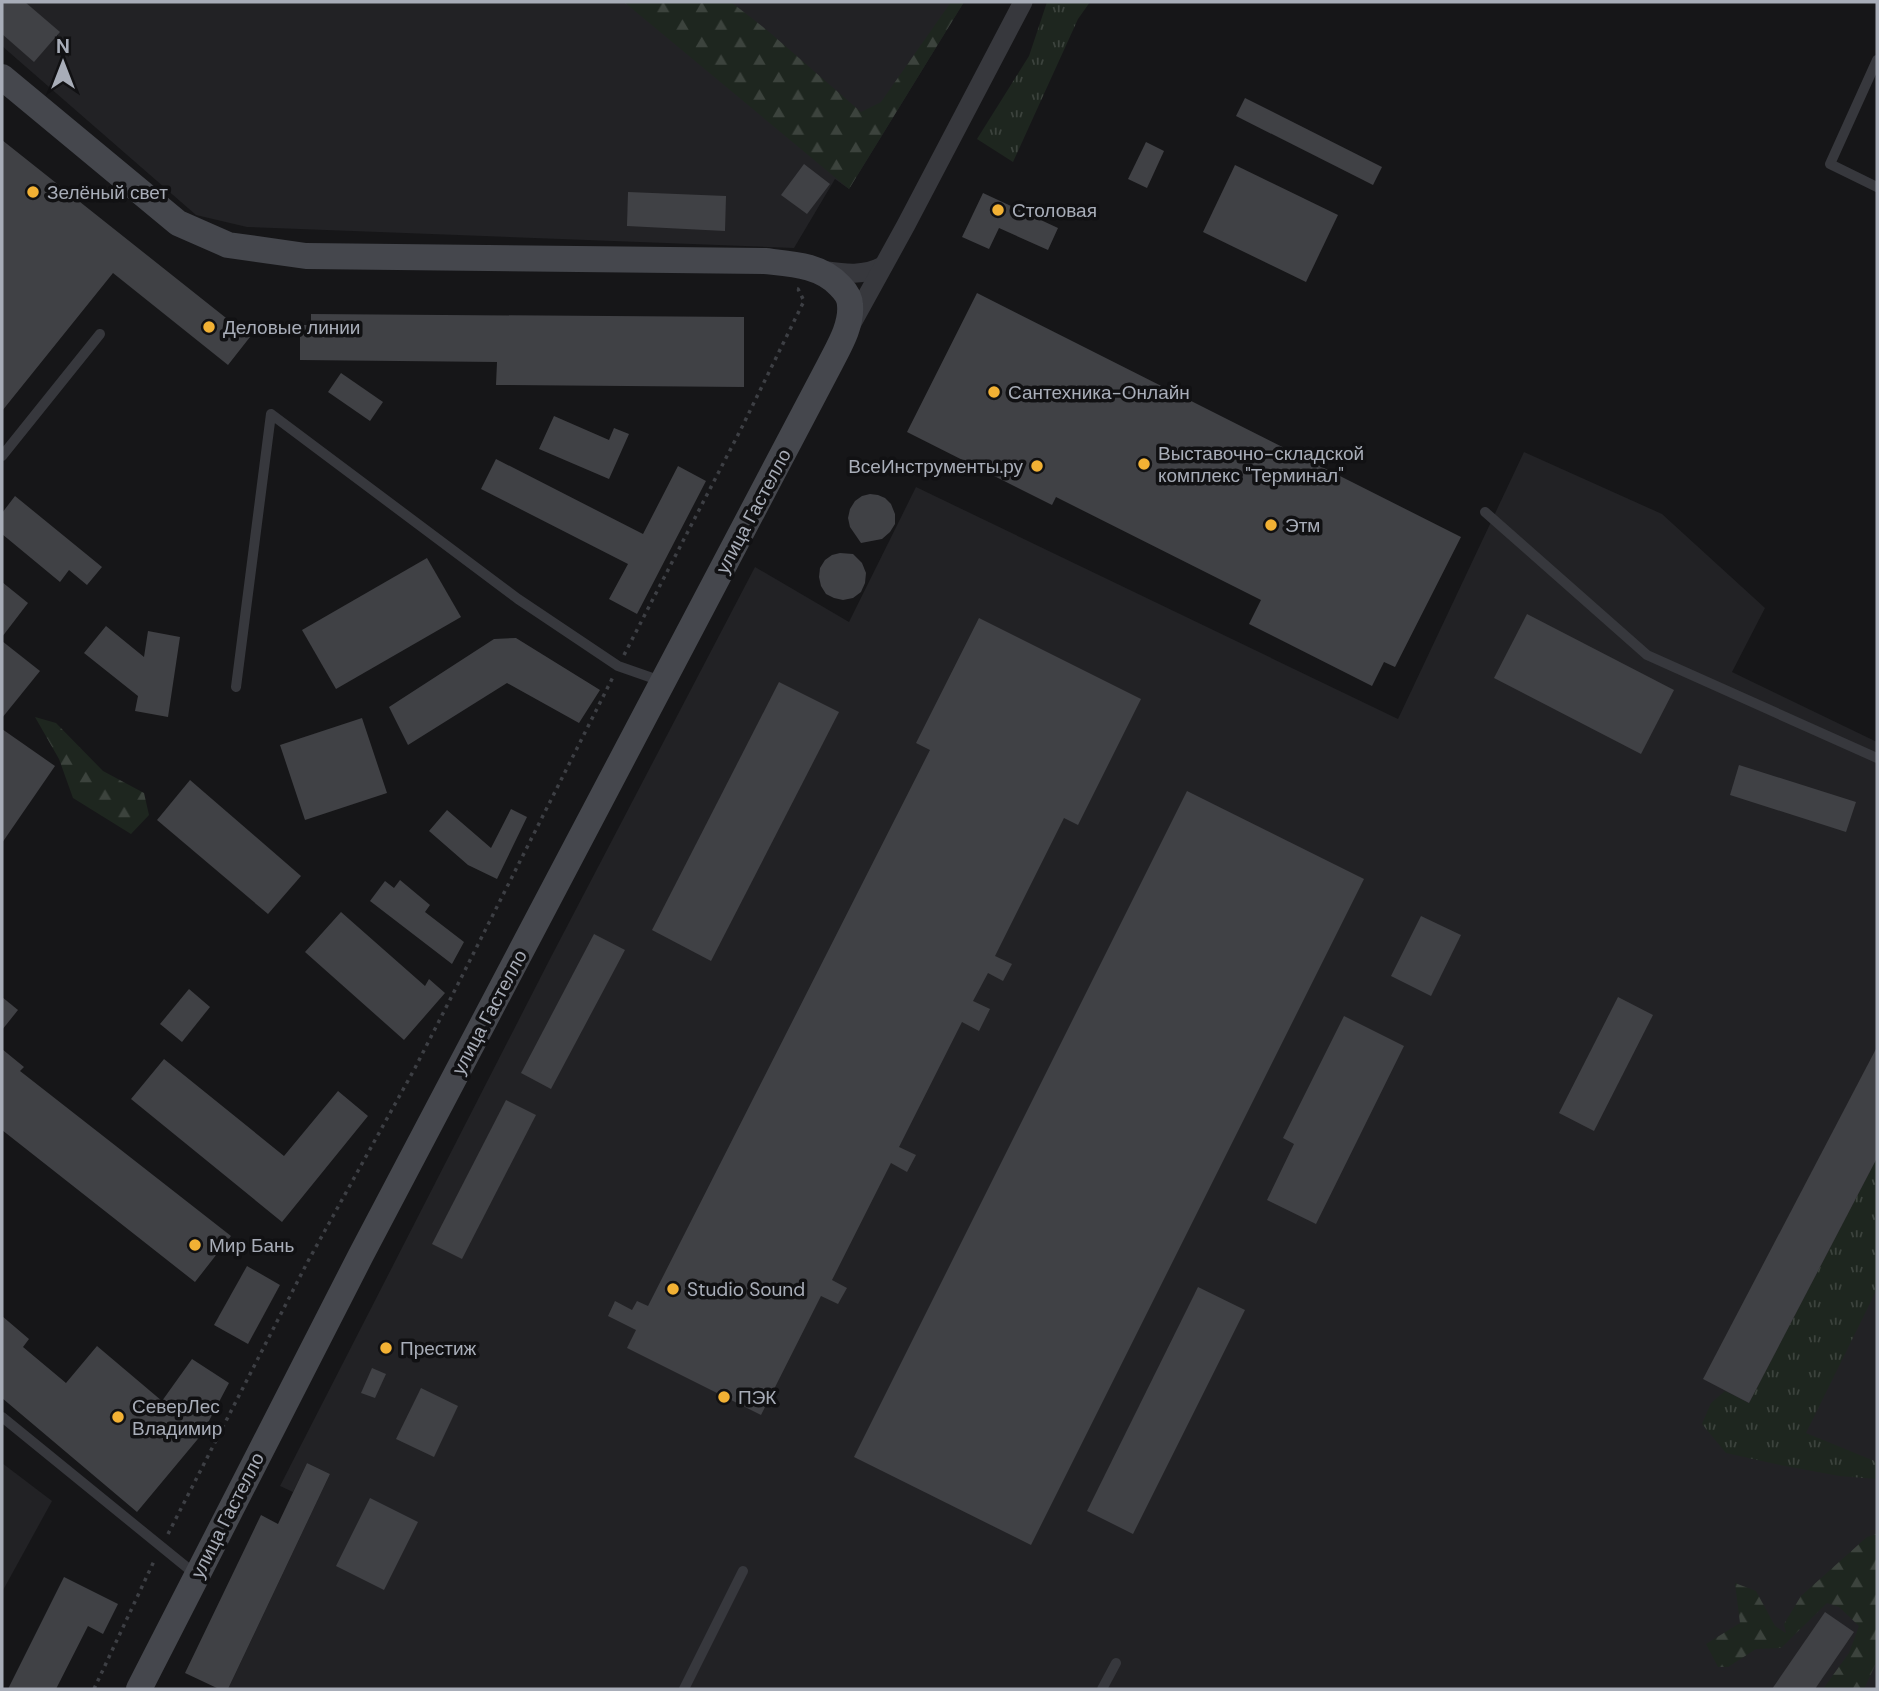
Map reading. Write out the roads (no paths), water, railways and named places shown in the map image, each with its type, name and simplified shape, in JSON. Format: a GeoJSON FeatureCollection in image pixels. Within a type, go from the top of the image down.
{"type":"FeatureCollection","features":[{"type":"Feature","properties":{"kind":"main road"},"geometry":{"type":"LineString","coordinates":[[2,77],[178,223],[228,245],[306,256],[765,261],[815,269]]}},
{"type":"Feature","properties":{"kind":"main road","name":"улица Гастелло"},"geometry":{"type":"LineString","coordinates":[[139,1689],[355,1266],[844,337],[850,315],[850,303],[845,290],[832,276],[815,269]]}},
{"type":"Feature","properties":{"kind":"street","name":"улица Гастелло"},"geometry":{"type":"LineString","coordinates":[[844,337],[1023,2]]}},
{"type":"Feature","properties":{"kind":"street"},"geometry":{"type":"LineString","coordinates":[[815,269],[860,274],[883,266]]}},
{"type":"Feature","properties":{"kind":"lane"},"geometry":{"type":"LineString","coordinates":[[1877,60],[1830,164],[1877,187]]}},
{"type":"Feature","properties":{"kind":"lane"},"geometry":{"type":"LineString","coordinates":[[2,456],[100,334]]}},
{"type":"Feature","properties":{"kind":"lane"},"geometry":{"type":"LineString","coordinates":[[236,687],[271,414],[517,599],[618,666],[663,682]]}},
{"type":"Feature","properties":{"kind":"lane"},"geometry":{"type":"LineString","coordinates":[[1485,512],[1647,655],[1877,758]]}},
{"type":"Feature","properties":{"kind":"lane"},"geometry":{"type":"LineString","coordinates":[[2,1417],[196,1575]]}},
{"type":"Feature","properties":{"kind":"lane"},"geometry":{"type":"LineString","coordinates":[[684,1689],[743,1571]]}},
{"type":"Feature","properties":{"kind":"lane"},"geometry":{"type":"LineString","coordinates":[[1102,1689],[1116,1663]]}},
{"type":"Feature","properties":{"kind":"place","name":"Зелёный свет"},"geometry":{"type":"Point","coordinates":[33,192]}},
{"type":"Feature","properties":{"kind":"place","name":"Столовая"},"geometry":{"type":"Point","coordinates":[998,210]}},
{"type":"Feature","properties":{"kind":"place","name":"Деловые линии"},"geometry":{"type":"Point","coordinates":[209,327]}},
{"type":"Feature","properties":{"kind":"place","name":"Сантехника-Онлайн"},"geometry":{"type":"Point","coordinates":[994,392]}},
{"type":"Feature","properties":{"kind":"place","name":"Выставочно-складской комплекс \"Терминал\""},"geometry":{"type":"Point","coordinates":[1144,464]}},
{"type":"Feature","properties":{"kind":"place","name":"ВсеИнструменты.ру"},"geometry":{"type":"Point","coordinates":[1037,466]}},
{"type":"Feature","properties":{"kind":"place","name":"Этм"},"geometry":{"type":"Point","coordinates":[1271,525]}},
{"type":"Feature","properties":{"kind":"place","name":"Мир Бань"},"geometry":{"type":"Point","coordinates":[195,1245]}},
{"type":"Feature","properties":{"kind":"place","name":"Studio Sound"},"geometry":{"type":"Point","coordinates":[673,1289]}},
{"type":"Feature","properties":{"kind":"place","name":"Престиж"},"geometry":{"type":"Point","coordinates":[386,1348]}},
{"type":"Feature","properties":{"kind":"place","name":"ПЭК"},"geometry":{"type":"Point","coordinates":[724,1397]}},
{"type":"Feature","properties":{"kind":"place","name":"СеверЛес Владимир"},"geometry":{"type":"Point","coordinates":[118,1417]}}]}
